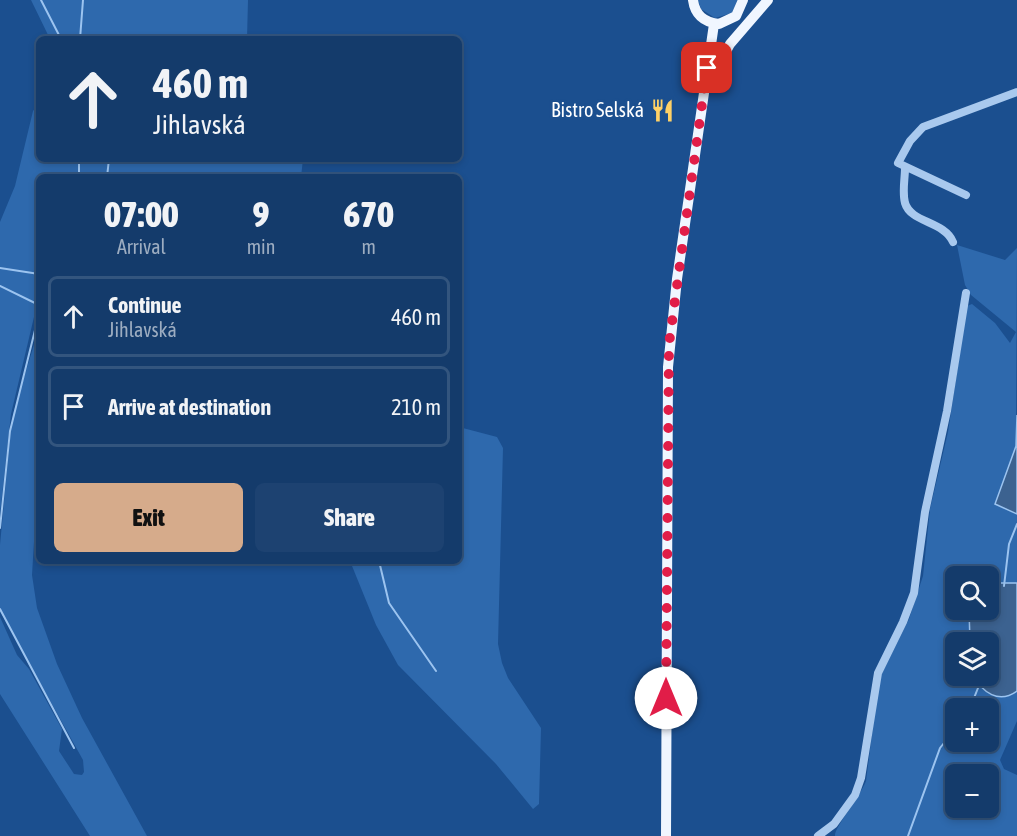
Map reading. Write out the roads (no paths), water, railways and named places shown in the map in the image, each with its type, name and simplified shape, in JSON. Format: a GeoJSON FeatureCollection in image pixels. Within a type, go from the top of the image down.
{"type":"FeatureCollection","features":[{"type":"Feature","properties":{"kind":"main road"},"geometry":{"type":"LineString","coordinates":[[693,0],[699,15],[714,24],[732,19],[739,12],[743,0]]}},
{"type":"Feature","properties":{"kind":"main road"},"geometry":{"type":"LineString","coordinates":[[702,105],[711,78],[723,55],[746,22],[768,0]]}},
{"type":"Feature","properties":{"kind":"main road"},"geometry":{"type":"LineString","coordinates":[[666,836],[668,375],[679,266],[714,24]]}},
{"type":"Feature","properties":{"kind":"street"},"geometry":{"type":"LineString","coordinates":[[966,195],[898,163],[910,141],[923,127],[1017,93]]}},
{"type":"Feature","properties":{"kind":"street"},"geometry":{"type":"LineString","coordinates":[[906,168],[904,201],[908,210],[937,225],[948,233],[953,242]]}},
{"type":"Feature","properties":{"kind":"street"},"geometry":{"type":"LineString","coordinates":[[818,836],[841,816],[855,795],[861,778],[878,673],[903,622],[914,593],[925,512],[947,411],[966,293]]}},
{"type":"Feature","properties":{"kind":"waterway"},"geometry":{"type":"LineString","coordinates":[[41,0],[59,36]]}},
{"type":"Feature","properties":{"kind":"waterway"},"geometry":{"type":"LineString","coordinates":[[80,36],[83,0]]}},
{"type":"Feature","properties":{"kind":"waterway"},"geometry":{"type":"LineString","coordinates":[[79,162],[79,174]]}},
{"type":"Feature","properties":{"kind":"waterway"},"geometry":{"type":"LineString","coordinates":[[107,174],[109,162]]}},
{"type":"Feature","properties":{"kind":"waterway"},"geometry":{"type":"LineString","coordinates":[[0,268],[36,274]]}},
{"type":"Feature","properties":{"kind":"waterway"},"geometry":{"type":"LineString","coordinates":[[0,286],[36,304]]}},
{"type":"Feature","properties":{"kind":"waterway"},"geometry":{"type":"LineString","coordinates":[[0,528],[10,431],[36,326]]}},
{"type":"Feature","properties":{"kind":"waterway"},"geometry":{"type":"LineString","coordinates":[[1004,586],[1009,544],[1017,524]]}},
{"type":"Feature","properties":{"kind":"waterway"},"geometry":{"type":"LineString","coordinates":[[380,564],[389,603],[436,671]]}},
{"type":"Feature","properties":{"kind":"waterway"},"geometry":{"type":"LineString","coordinates":[[0,609],[74,748]]}},
{"type":"Feature","properties":{"kind":"waterway"},"geometry":{"type":"LineString","coordinates":[[974,698],[979,686]]}},
{"type":"Feature","properties":{"kind":"waterway"},"geometry":{"type":"LineString","coordinates":[[908,836],[940,748],[945,742]]}},
{"type":"Feature","properties":{"kind":"place","name":"Bistro Selská"},"geometry":{"type":"Point","coordinates":[662,110]}}]}
